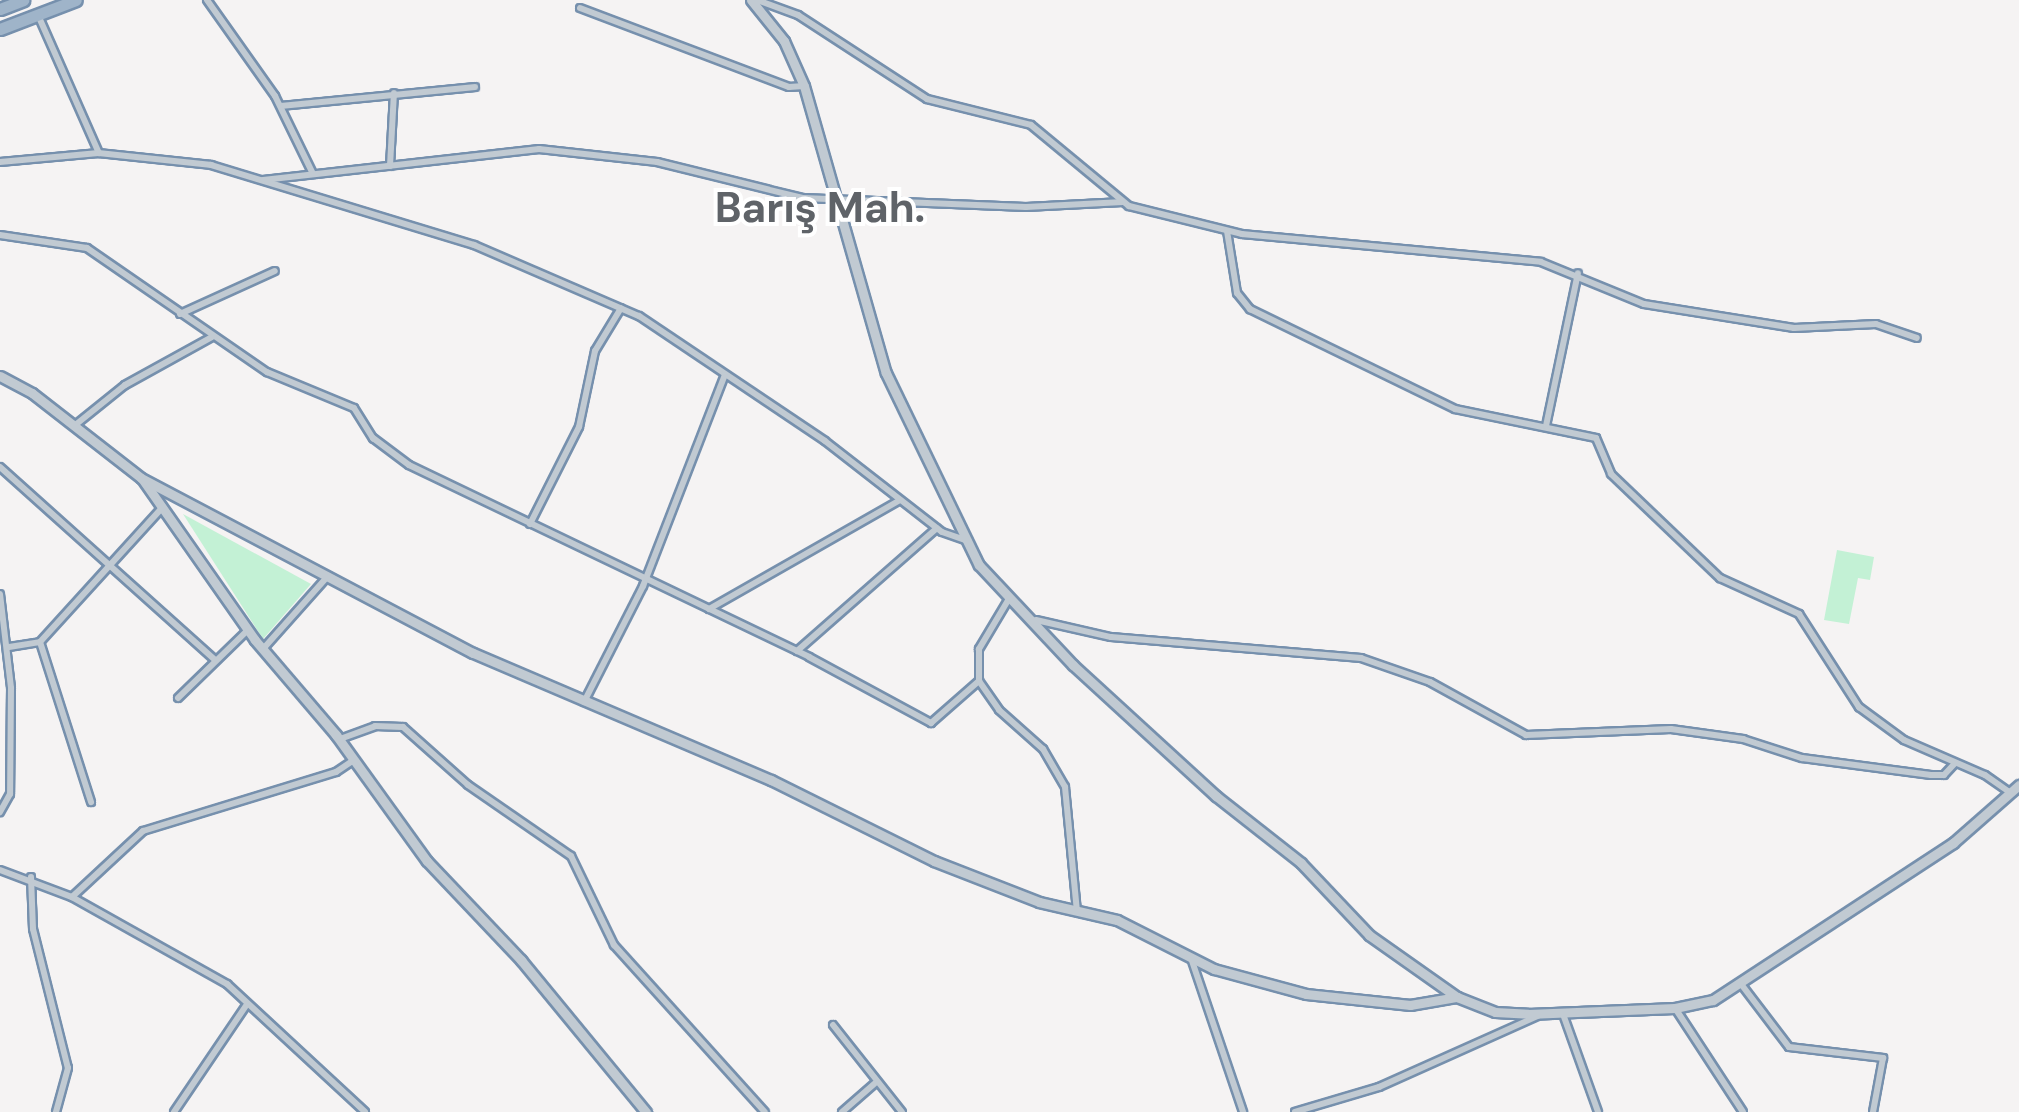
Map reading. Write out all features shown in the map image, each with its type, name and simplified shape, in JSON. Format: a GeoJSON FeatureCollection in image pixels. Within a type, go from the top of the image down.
{"type":"FeatureCollection","features":[{"type":"Feature","properties":{"kind":"highway"},"geometry":{"type":"LineString","coordinates":[[0,9],[22,0]]}},
{"type":"Feature","properties":{"kind":"highway"},"geometry":{"type":"LineString","coordinates":[[0,29],[59,3],[76,0]]}},
{"type":"Feature","properties":{"kind":"street"},"geometry":{"type":"LineString","coordinates":[[206,0],[281,106],[312,172]]}},
{"type":"Feature","properties":{"kind":"street"},"geometry":{"type":"LineString","coordinates":[[754,0],[784,40],[804,86],[838,194],[886,373],[980,565],[1036,620],[1073,665],[1216,796],[1302,863],[1369,936],[1457,997],[1495,1012],[1541,1014],[1674,1008],[1713,1000],[1953,843],[2019,785]]}},
{"type":"Feature","properties":{"kind":"street"},"geometry":{"type":"LineString","coordinates":[[754,0],[798,14],[927,98],[1031,125],[1124,202]]}},
{"type":"Feature","properties":{"kind":"street"},"geometry":{"type":"LineString","coordinates":[[580,8],[789,87],[804,86]]}},
{"type":"Feature","properties":{"kind":"street"},"geometry":{"type":"LineString","coordinates":[[38,14],[98,153]]}},
{"type":"Feature","properties":{"kind":"street"},"geometry":{"type":"LineString","coordinates":[[281,106],[475,87]]}},
{"type":"Feature","properties":{"kind":"street"},"geometry":{"type":"LineString","coordinates":[[390,166],[394,94]]}},
{"type":"Feature","properties":{"kind":"street"},"geometry":{"type":"LineString","coordinates":[[260,180],[312,172],[574,151],[657,162],[774,194],[838,194],[1026,207],[1124,202],[1227,231],[1541,262],[1578,273],[1644,304],[1794,328],[1876,324],[1917,338]]}},
{"type":"Feature","properties":{"kind":"street"},"geometry":{"type":"LineString","coordinates":[[0,162],[98,153],[211,164],[474,245],[622,308],[825,441],[937,528],[968,541]]}},
{"type":"Feature","properties":{"kind":"street"},"geometry":{"type":"LineString","coordinates":[[1227,231],[1237,292],[1250,308],[1454,410],[1596,438],[1611,474],[1720,578],[1800,614],[1859,707],[1904,740],[2009,792]]}},
{"type":"Feature","properties":{"kind":"street"},"geometry":{"type":"LineString","coordinates":[[0,235],[81,246],[275,377],[354,408],[374,438],[409,465],[798,651],[931,724],[979,681]]}},
{"type":"Feature","properties":{"kind":"street"},"geometry":{"type":"LineString","coordinates":[[180,314],[275,271]]}},
{"type":"Feature","properties":{"kind":"street"},"geometry":{"type":"LineString","coordinates":[[1546,426],[1578,273]]}},
{"type":"Feature","properties":{"kind":"street"},"geometry":{"type":"LineString","coordinates":[[530,524],[579,427],[595,351],[622,308]]}},
{"type":"Feature","properties":{"kind":"street"},"geometry":{"type":"LineString","coordinates":[[74,426],[124,385],[212,337]]}},
{"type":"Feature","properties":{"kind":"street"},"geometry":{"type":"LineString","coordinates":[[584,702],[646,580],[725,375]]}},
{"type":"Feature","properties":{"kind":"street"},"geometry":{"type":"LineString","coordinates":[[0,376],[141,478],[473,654],[771,780],[934,861],[1076,911],[1117,920],[1191,958],[1306,994],[1410,1005],[1457,997]]}},
{"type":"Feature","properties":{"kind":"street"},"geometry":{"type":"LineString","coordinates":[[0,467],[215,660]]}},
{"type":"Feature","properties":{"kind":"street"},"geometry":{"type":"LineString","coordinates":[[141,478],[262,649],[339,739],[427,861],[521,960],[646,1112]]}},
{"type":"Feature","properties":{"kind":"street"},"geometry":{"type":"LineString","coordinates":[[709,608],[898,501]]}},
{"type":"Feature","properties":{"kind":"street"},"geometry":{"type":"LineString","coordinates":[[9,647],[40,642],[108,562],[162,508]]}},
{"type":"Feature","properties":{"kind":"street"},"geometry":{"type":"LineString","coordinates":[[798,651],[937,528]]}},
{"type":"Feature","properties":{"kind":"street"},"geometry":{"type":"LineString","coordinates":[[262,649],[328,576]]}},
{"type":"Feature","properties":{"kind":"street"},"geometry":{"type":"LineString","coordinates":[[0,594],[10,675],[10,794],[0,812]]}},
{"type":"Feature","properties":{"kind":"street"},"geometry":{"type":"LineString","coordinates":[[1010,597],[978,649],[979,681],[999,710],[1043,749],[1065,787],[1076,911]]}},
{"type":"Feature","properties":{"kind":"street"},"geometry":{"type":"LineString","coordinates":[[1036,620],[1111,637],[1361,658],[1430,682],[1526,736],[1671,729],[1743,739],[1802,758],[1931,775],[1944,774],[1955,762]]}},
{"type":"Feature","properties":{"kind":"street"},"geometry":{"type":"LineString","coordinates":[[178,698],[248,630]]}},
{"type":"Feature","properties":{"kind":"street"},"geometry":{"type":"LineString","coordinates":[[40,642],[92,802]]}},
{"type":"Feature","properties":{"kind":"street"},"geometry":{"type":"LineString","coordinates":[[0,680],[10,675]]}},
{"type":"Feature","properties":{"kind":"street"},"geometry":{"type":"LineString","coordinates":[[339,739],[375,726],[403,728],[468,786],[571,856],[614,944],[766,1112]]}},
{"type":"Feature","properties":{"kind":"street"},"geometry":{"type":"LineString","coordinates":[[72,897],[143,831],[336,772],[354,760]]}},
{"type":"Feature","properties":{"kind":"street"},"geometry":{"type":"LineString","coordinates":[[0,870],[30,878],[72,897],[226,984],[365,1112]]}},
{"type":"Feature","properties":{"kind":"street"},"geometry":{"type":"LineString","coordinates":[[30,878],[33,929],[68,1068],[56,1112]]}},
{"type":"Feature","properties":{"kind":"street"},"geometry":{"type":"LineString","coordinates":[[1191,958],[1244,1112]]}},
{"type":"Feature","properties":{"kind":"street"},"geometry":{"type":"LineString","coordinates":[[1741,984],[1789,1047],[1883,1058],[1873,1112]]}},
{"type":"Feature","properties":{"kind":"street"},"geometry":{"type":"LineString","coordinates":[[174,1112],[247,1004]]}},
{"type":"Feature","properties":{"kind":"street"},"geometry":{"type":"LineString","coordinates":[[1674,1008],[1743,1112]]}},
{"type":"Feature","properties":{"kind":"street"},"geometry":{"type":"LineString","coordinates":[[1294,1112],[1379,1087],[1541,1014]]}},
{"type":"Feature","properties":{"kind":"street"},"geometry":{"type":"LineString","coordinates":[[1563,1014],[1598,1112]]}},
{"type":"Feature","properties":{"kind":"street"},"geometry":{"type":"LineString","coordinates":[[833,1025],[874,1084],[902,1112]]}},
{"type":"Feature","properties":{"kind":"street"},"geometry":{"type":"LineString","coordinates":[[842,1112],[874,1084]]}},
{"type":"Feature","properties":{"kind":"green space"},"geometry":{"type":"Polygon","coordinates":[[[183,514],[311,584],[263,639],[183,514]]]}},
{"type":"Feature","properties":{"kind":"green space"},"geometry":{"type":"Polygon","coordinates":[[[1837,550],[1874,557],[1870,580],[1858,578],[1849,624],[1824,620],[1837,550]]]}},
{"type":"Feature","properties":{"kind":"district","name":"Barış Mah."},"geometry":{"type":"Point","coordinates":[820,208]}}]}
